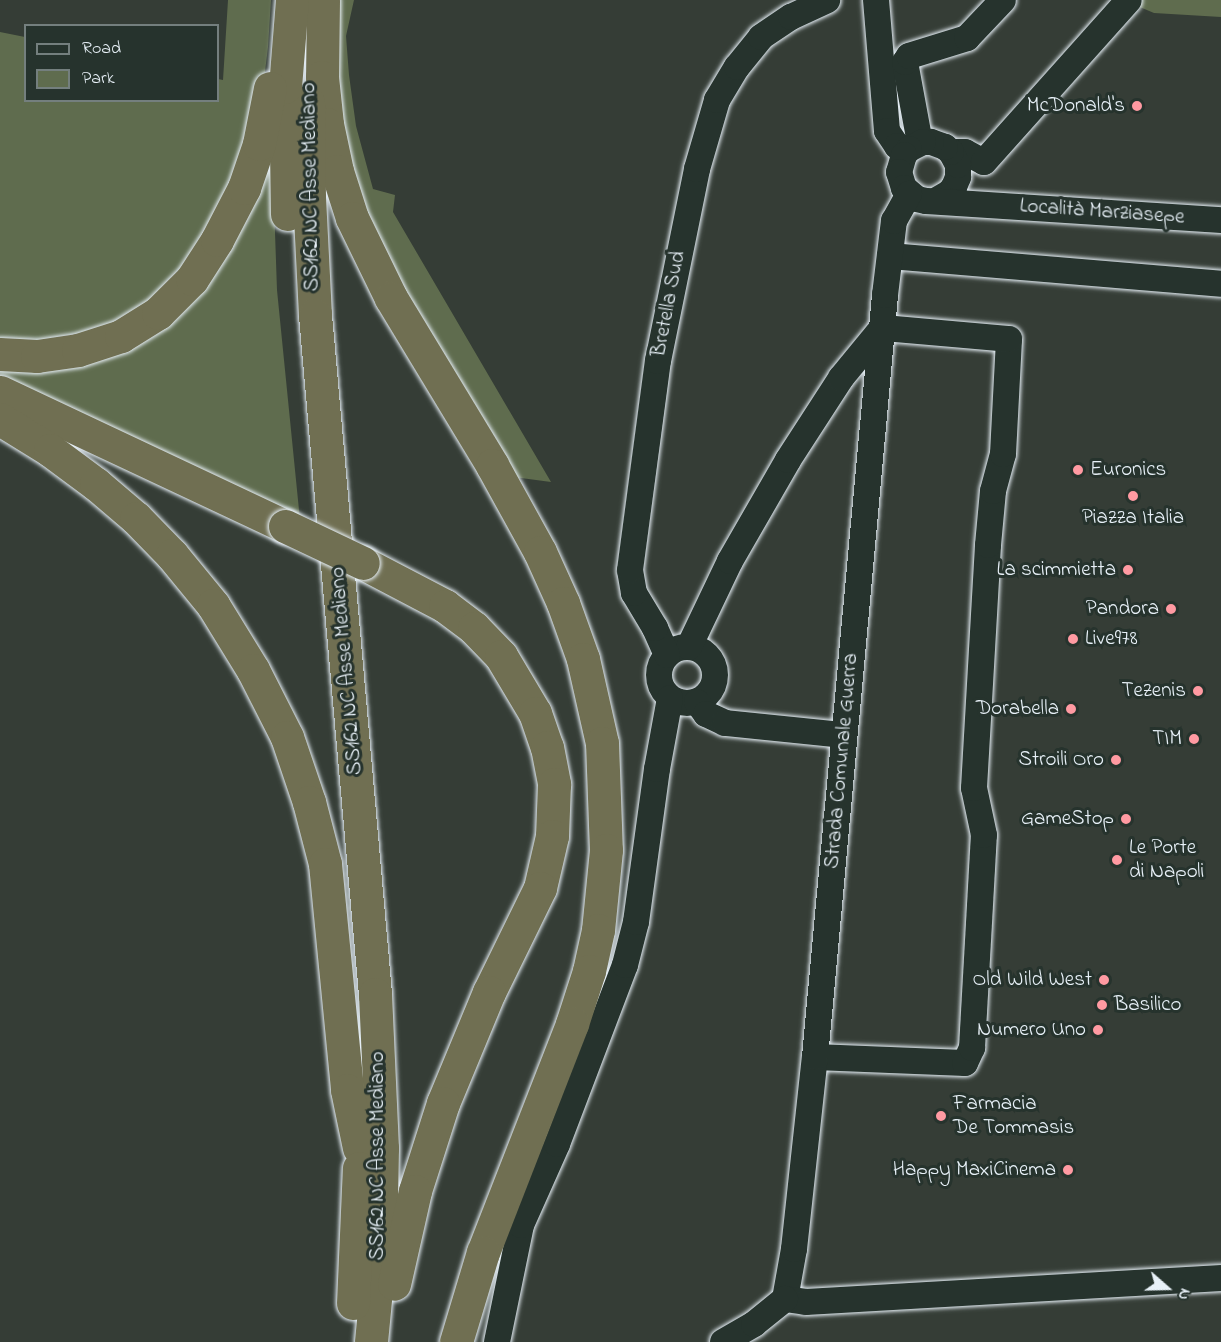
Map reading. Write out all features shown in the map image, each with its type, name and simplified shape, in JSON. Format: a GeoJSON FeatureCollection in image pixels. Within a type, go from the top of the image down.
{"type":"FeatureCollection","features":[{"type":"Feature","properties":{"kind":"highway"},"geometry":{"type":"LineString","coordinates":[[0,354],[37,357],[78,350],[120,336],[158,313],[192,279],[217,240],[244,188],[260,144],[268,103],[279,0]]}},
{"type":"Feature","properties":{"kind":"highway","name":"SS162 NC Asse Mediano"},"geometry":{"type":"LineString","coordinates":[[292,0],[285,87],[289,247],[352,992],[360,1148],[351,1342]]}},
{"type":"Feature","properties":{"kind":"highway","name":"SS162 NC Asse Mediano"},"geometry":{"type":"LineString","coordinates":[[315,0],[308,83],[309,197],[315,315],[377,1030],[382,1148],[380,1248],[371,1342]]}},
{"type":"Feature","properties":{"kind":"highway"},"geometry":{"type":"LineString","coordinates":[[322,0],[322,77],[327,124],[337,171],[352,218],[391,298],[492,465],[545,562],[583,658],[602,743],[606,850],[598,930],[589,970],[572,1024],[483,1252],[456,1342]]}},
{"type":"Feature","properties":{"kind":"highway"},"geometry":{"type":"LineString","coordinates":[[0,392],[363,563],[445,606],[474,628],[501,656],[536,713],[547,747],[554,784],[555,809],[548,862],[540,888],[465,1046],[429,1145],[402,1246],[384,1342]]}},
{"type":"Feature","properties":{"kind":"highway"},"geometry":{"type":"LineString","coordinates":[[0,419],[50,450],[96,484],[136,518],[172,555],[213,605],[253,670],[287,737],[309,802],[325,864],[347,1090],[360,1148]]}},
{"type":"Feature","properties":{"kind":"street","name":"Bretella Sud"},"geometry":{"type":"LineString","coordinates":[[678,651],[656,628],[634,593],[630,570],[658,361],[697,169],[717,100],[737,67],[761,37],[791,17],[827,0]]}},
{"type":"Feature","properties":{"kind":"street"},"geometry":{"type":"LineString","coordinates":[[876,0],[887,131],[897,146],[938,143],[951,152],[958,165],[957,180],[949,193],[935,201],[926,201],[909,194],[900,180],[899,172],[904,155],[915,146]]}},
{"type":"Feature","properties":{"kind":"street"},"geometry":{"type":"LineString","coordinates":[[915,146],[904,62],[909,56],[967,38],[1003,0]]}},
{"type":"Feature","properties":{"kind":"street"},"geometry":{"type":"LineString","coordinates":[[951,152],[965,152],[984,162],[1129,0]]}},
{"type":"Feature","properties":{"kind":"street"},"geometry":{"type":"LineString","coordinates":[[957,180],[982,204]]}},
{"type":"Feature","properties":{"kind":"street","name":"Strada Comunale Guerra"},"geometry":{"type":"LineString","coordinates":[[785,1299],[794,1250],[816,1057],[843,735],[890,256],[894,221],[909,194]]}},
{"type":"Feature","properties":{"kind":"street","name":"Località Marziasepe"},"geometry":{"type":"LineString","coordinates":[[935,201],[1221,220]]}},
{"type":"Feature","properties":{"kind":"street"},"geometry":{"type":"LineString","coordinates":[[890,256],[1221,284]]}},
{"type":"Feature","properties":{"kind":"street"},"geometry":{"type":"LineString","coordinates":[[678,651],[701,650],[708,656],[716,672],[712,690],[697,702],[688,704],[670,698],[663,691],[659,672],[678,651],[788,460],[841,378],[882,328],[1009,339],[1003,454],[993,491],[988,545],[974,788],[984,835],[972,1048],[965,1063],[816,1057]]}},
{"type":"Feature","properties":{"kind":"street"},"geometry":{"type":"LineString","coordinates":[[497,1342],[521,1225],[566,1122],[626,965],[636,922],[657,770],[670,698]]}},
{"type":"Feature","properties":{"kind":"street"},"geometry":{"type":"LineString","coordinates":[[697,702],[705,714],[725,723],[843,735]]}},
{"type":"Feature","properties":{"kind":"street"},"geometry":{"type":"LineString","coordinates":[[723,1342],[754,1324],[785,1299],[806,1302],[1221,1278]]}},
{"type":"Feature","properties":{"kind":"green space"},"geometry":{"type":"Polygon","coordinates":[[[228,0],[271,0],[262,96],[208,239],[125,325],[0,347],[0,32],[24,37],[24,102],[219,102],[219,79],[223,80],[228,0]]]}},
{"type":"Feature","properties":{"kind":"green space"},"geometry":{"type":"Polygon","coordinates":[[[329,0],[354,0],[346,36],[349,75],[356,126],[373,189],[395,195],[393,212],[551,482],[506,476],[347,187],[329,0]]]}},
{"type":"Feature","properties":{"kind":"green space"},"geometry":{"type":"Polygon","coordinates":[[[1140,0],[1221,0],[1221,17],[1154,13],[1135,5],[1140,0]]]}},
{"type":"Feature","properties":{"kind":"green space"},"geometry":{"type":"Polygon","coordinates":[[[272,145],[277,290],[300,520],[0,382],[0,362],[131,338],[272,145]]]}},
{"type":"Feature","properties":{"kind":"place","name":"McDonald's"},"geometry":{"type":"Point","coordinates":[1137,106]}},
{"type":"Feature","properties":{"kind":"place","name":"Euronics"},"geometry":{"type":"Point","coordinates":[1078,470]}},
{"type":"Feature","properties":{"kind":"place","name":"Piazza Italia"},"geometry":{"type":"Point","coordinates":[1133,496]}},
{"type":"Feature","properties":{"kind":"place","name":"La scimmietta"},"geometry":{"type":"Point","coordinates":[1128,570]}},
{"type":"Feature","properties":{"kind":"place","name":"Pandora"},"geometry":{"type":"Point","coordinates":[1171,609]}},
{"type":"Feature","properties":{"kind":"place","name":"Live978"},"geometry":{"type":"Point","coordinates":[1073,639]}},
{"type":"Feature","properties":{"kind":"place","name":"Tezenis"},"geometry":{"type":"Point","coordinates":[1198,691]}},
{"type":"Feature","properties":{"kind":"place","name":"Dorabella"},"geometry":{"type":"Point","coordinates":[1071,709]}},
{"type":"Feature","properties":{"kind":"place","name":"TIM"},"geometry":{"type":"Point","coordinates":[1194,739]}},
{"type":"Feature","properties":{"kind":"place","name":"Stroili Oro"},"geometry":{"type":"Point","coordinates":[1116,760]}},
{"type":"Feature","properties":{"kind":"place","name":"GameStop"},"geometry":{"type":"Point","coordinates":[1126,819]}},
{"type":"Feature","properties":{"kind":"place","name":"Le Porte di Napoli"},"geometry":{"type":"Point","coordinates":[1117,860]}},
{"type":"Feature","properties":{"kind":"place","name":"Old Wild West"},"geometry":{"type":"Point","coordinates":[1104,980]}},
{"type":"Feature","properties":{"kind":"place","name":"Basilico"},"geometry":{"type":"Point","coordinates":[1102,1005]}},
{"type":"Feature","properties":{"kind":"place","name":"Numero Uno"},"geometry":{"type":"Point","coordinates":[1098,1030]}},
{"type":"Feature","properties":{"kind":"place","name":"Farmacia De Tommasis"},"geometry":{"type":"Point","coordinates":[941,1116]}},
{"type":"Feature","properties":{"kind":"place","name":"Happy MaxiCinema"},"geometry":{"type":"Point","coordinates":[1068,1170]}}]}
